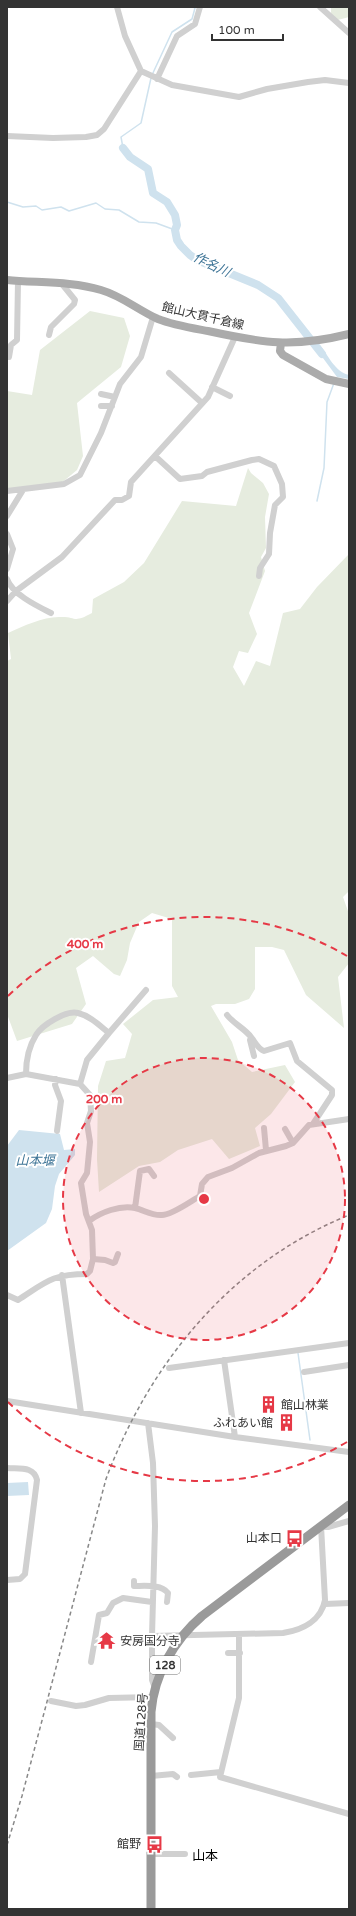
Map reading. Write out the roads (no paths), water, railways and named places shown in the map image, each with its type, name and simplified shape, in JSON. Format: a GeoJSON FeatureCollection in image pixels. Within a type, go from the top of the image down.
{"type":"FeatureCollection","features":[{"type":"Feature","properties":{"kind":"highway","name":"国道128号"},"geometry":{"type":"LineString","coordinates":[[151,1909],[151,1724],[155,1688],[168,1658],[182,1636],[210,1609],[349,1505]]}},
{"type":"Feature","properties":{"kind":"main road","name":"館山大貫千倉線"},"geometry":{"type":"LineString","coordinates":[[7,280],[87,287],[112,294],[153,317],[181,325],[280,344],[320,341],[349,334]]}},
{"type":"Feature","properties":{"kind":"main road"},"geometry":{"type":"LineString","coordinates":[[280,344],[280,351],[283,355],[334,382],[349,384]]}},
{"type":"Feature","properties":{"kind":"street"},"geometry":{"type":"LineString","coordinates":[[116,7],[125,36],[144,72],[172,86],[234,96],[325,80],[349,83]]}},
{"type":"Feature","properties":{"kind":"street"},"geometry":{"type":"LineString","coordinates":[[156,78],[177,36],[195,24],[200,7]]}},
{"type":"Feature","properties":{"kind":"street"},"geometry":{"type":"LineString","coordinates":[[320,7],[349,33]]}},
{"type":"Feature","properties":{"kind":"street"},"geometry":{"type":"LineString","coordinates":[[7,136],[52,138],[97,135],[104,129],[144,72]]}},
{"type":"Feature","properties":{"kind":"street"},"geometry":{"type":"LineString","coordinates":[[9,357],[11,345],[16,340],[18,281]]}},
{"type":"Feature","properties":{"kind":"street"},"geometry":{"type":"LineString","coordinates":[[49,335],[51,327],[74,304],[75,300],[62,284]]}},
{"type":"Feature","properties":{"kind":"street"},"geometry":{"type":"LineString","coordinates":[[7,492],[64,484],[80,475],[101,433],[120,384],[141,357],[153,317]]}},
{"type":"Feature","properties":{"kind":"street"},"geometry":{"type":"LineString","coordinates":[[7,601],[16,591],[62,557],[115,500],[122,500],[129,496],[131,482],[208,397],[234,336]]}},
{"type":"Feature","properties":{"kind":"street"},"geometry":{"type":"LineString","coordinates":[[169,373],[202,403]]}},
{"type":"Feature","properties":{"kind":"street"},"geometry":{"type":"LineString","coordinates":[[212,386],[230,396]]}},
{"type":"Feature","properties":{"kind":"street"},"geometry":{"type":"LineString","coordinates":[[101,394],[115,397]]}},
{"type":"Feature","properties":{"kind":"street"},"geometry":{"type":"LineString","coordinates":[[101,406],[112,406]]}},
{"type":"Feature","properties":{"kind":"street"},"geometry":{"type":"LineString","coordinates":[[155,456],[180,479],[202,476],[207,472],[259,459],[274,466],[282,484],[283,497],[275,505],[270,533],[269,554],[261,566],[259,576]]}},
{"type":"Feature","properties":{"kind":"street"},"geometry":{"type":"LineString","coordinates":[[7,516],[23,490]]}},
{"type":"Feature","properties":{"kind":"street"},"geometry":{"type":"LineString","coordinates":[[7,534],[13,549],[7,569]]}},
{"type":"Feature","properties":{"kind":"street"},"geometry":{"type":"LineString","coordinates":[[7,579],[16,591],[32,604],[51,612]]}},
{"type":"Feature","properties":{"kind":"street"},"geometry":{"type":"LineString","coordinates":[[80,1084],[87,1060],[109,1032],[146,990]]}},
{"type":"Feature","properties":{"kind":"street"},"geometry":{"type":"LineString","coordinates":[[26,1074],[26,1063],[36,1034],[58,1016],[76,1012],[89,1016],[109,1032]]}},
{"type":"Feature","properties":{"kind":"street"},"geometry":{"type":"LineString","coordinates":[[227,1015],[232,1022],[245,1032],[260,1050],[264,1052],[290,1043],[297,1061],[332,1090],[332,1096],[313,1124]]}},
{"type":"Feature","properties":{"kind":"street"},"geometry":{"type":"LineString","coordinates":[[245,1032],[253,1047],[254,1056]]}},
{"type":"Feature","properties":{"kind":"street"},"geometry":{"type":"LineString","coordinates":[[7,1078],[26,1074],[56,1079],[80,1084],[90,1095],[91,1111],[88,1123],[90,1142],[87,1173],[81,1183],[86,1214],[92,1230],[93,1259],[90,1271],[87,1274],[62,1275],[47,1281],[18,1300],[7,1295]]}},
{"type":"Feature","properties":{"kind":"street"},"geometry":{"type":"LineString","coordinates":[[56,1079],[55,1085],[61,1101],[57,1131]]}},
{"type":"Feature","properties":{"kind":"street"},"geometry":{"type":"LineString","coordinates":[[89,1221],[98,1214],[120,1208],[134,1208],[152,1214],[167,1214],[200,1196],[202,1184],[208,1177],[232,1168],[266,1150],[283,1148],[293,1143],[306,1128],[313,1124],[349,1119]]}},
{"type":"Feature","properties":{"kind":"street"},"geometry":{"type":"LineString","coordinates":[[264,1128],[266,1150]]}},
{"type":"Feature","properties":{"kind":"street"},"geometry":{"type":"LineString","coordinates":[[285,1129],[293,1143]]}},
{"type":"Feature","properties":{"kind":"street"},"geometry":{"type":"LineString","coordinates":[[134,1208],[140,1170],[149,1169],[154,1176]]}},
{"type":"Feature","properties":{"kind":"street"},"geometry":{"type":"LineString","coordinates":[[93,1259],[105,1260],[112,1263],[115,1262],[118,1254]]}},
{"type":"Feature","properties":{"kind":"street"},"geometry":{"type":"LineString","coordinates":[[62,1275],[81,1412]]}},
{"type":"Feature","properties":{"kind":"street"},"geometry":{"type":"LineString","coordinates":[[169,1368],[349,1343]]}},
{"type":"Feature","properties":{"kind":"street"},"geometry":{"type":"LineString","coordinates":[[224,1360],[235,1437]]}},
{"type":"Feature","properties":{"kind":"street"},"geometry":{"type":"LineString","coordinates":[[304,1372],[349,1365]]}},
{"type":"Feature","properties":{"kind":"street"},"geometry":{"type":"LineString","coordinates":[[7,1401],[235,1437],[349,1452]]}},
{"type":"Feature","properties":{"kind":"street"},"geometry":{"type":"LineString","coordinates":[[148,1423],[151,1440],[154,1486],[155,1526],[152,1602],[152,1680],[155,1688]]}},
{"type":"Feature","properties":{"kind":"street"},"geometry":{"type":"LineString","coordinates":[[7,1468],[31,1469],[35,1473],[37,1480],[25,1574],[20,1579],[7,1580]]}},
{"type":"Feature","properties":{"kind":"street"},"geometry":{"type":"LineString","coordinates":[[152,1636],[283,1633],[300,1629],[315,1619],[325,1604],[325,1576],[321,1526],[328,1527],[349,1521]]}},
{"type":"Feature","properties":{"kind":"street"},"geometry":{"type":"LineString","coordinates":[[134,1581],[134,1586],[153,1587],[166,1590],[168,1593],[167,1602]]}},
{"type":"Feature","properties":{"kind":"street"},"geometry":{"type":"LineString","coordinates":[[91,1662],[99,1614],[107,1613],[113,1602],[122,1598],[152,1602]]}},
{"type":"Feature","properties":{"kind":"street"},"geometry":{"type":"LineString","coordinates":[[325,1604],[349,1603]]}},
{"type":"Feature","properties":{"kind":"street"},"geometry":{"type":"LineString","coordinates":[[239,1635],[239,1698],[220,1777],[349,1814]]}},
{"type":"Feature","properties":{"kind":"street"},"geometry":{"type":"LineString","coordinates":[[228,1653],[240,1653]]}},
{"type":"Feature","properties":{"kind":"street"},"geometry":{"type":"LineString","coordinates":[[52,1701],[76,1706],[109,1698],[153,1697]]}},
{"type":"Feature","properties":{"kind":"street"},"geometry":{"type":"LineString","coordinates":[[151,1724],[159,1725],[172,1738]]}},
{"type":"Feature","properties":{"kind":"street"},"geometry":{"type":"LineString","coordinates":[[191,1775],[221,1772]]}},
{"type":"Feature","properties":{"kind":"street"},"geometry":{"type":"LineString","coordinates":[[151,1776],[173,1774],[177,1776]]}},
{"type":"Feature","properties":{"kind":"street"},"geometry":{"type":"LineString","coordinates":[[151,1854],[185,1854]]}},
{"type":"Feature","properties":{"kind":"water"},"geometry":{"type":"Polygon","coordinates":[[[320,345],[332,363],[344,373],[349,375],[349,379],[337,377],[320,354],[312,347],[320,345]]]}},
{"type":"Feature","properties":{"kind":"water","name":"山本堰"},"geometry":{"type":"Polygon","coordinates":[[[19,1130],[60,1134],[64,1150],[75,1149],[75,1155],[59,1174],[55,1186],[52,1209],[46,1223],[7,1251],[7,1146],[19,1130]]]}},
{"type":"Feature","properties":{"kind":"water"},"geometry":{"type":"Polygon","coordinates":[[[28,1482],[29,1495],[7,1496],[7,1483],[28,1482]]]}},
{"type":"Feature","properties":{"kind":"waterway","name":"作名川"},"geometry":{"type":"LineString","coordinates":[[152,75],[172,32],[192,19],[195,8],[193,7]]}},
{"type":"Feature","properties":{"kind":"waterway","name":"作名川"},"geometry":{"type":"LineString","coordinates":[[123,148],[121,137],[141,123],[151,78]]}},
{"type":"Feature","properties":{"kind":"waterway","name":"作名川"},"geometry":{"type":"LineString","coordinates":[[123,148],[130,157],[148,169],[153,193],[167,202],[175,215],[177,225],[175,230],[177,240],[181,246],[197,260],[258,285],[278,298],[322,354]]}},
{"type":"Feature","properties":{"kind":"waterway"},"geometry":{"type":"LineString","coordinates":[[7,202],[23,207],[36,206],[42,210],[61,207],[69,211],[96,203],[105,209],[119,210],[139,222],[156,223],[175,230]]}},
{"type":"Feature","properties":{"kind":"waterway"},"geometry":{"type":"LineString","coordinates":[[317,501],[324,468],[327,402],[334,383]]}},
{"type":"Feature","properties":{"kind":"waterway"},"geometry":{"type":"LineString","coordinates":[[298,1353],[310,1440]]}},
{"type":"Feature","properties":{"kind":"railway"},"geometry":{"type":"LineString","coordinates":[[7,1845],[22,1796],[106,1479],[124,1436],[146,1395],[171,1357],[200,1321],[232,1289],[267,1260],[306,1235],[349,1215]]}},
{"type":"Feature","properties":{"kind":"place","name":"館山林業"},"geometry":{"type":"Point","coordinates":[268,1405]}},
{"type":"Feature","properties":{"kind":"place","name":"ふれあい館"},"geometry":{"type":"Point","coordinates":[286,1423]}},
{"type":"Feature","properties":{"kind":"place","name":"山本口"},"geometry":{"type":"Point","coordinates":[295,1538]}},
{"type":"Feature","properties":{"kind":"place","name":"安房国分寺"},"geometry":{"type":"Point","coordinates":[107,1641]}},
{"type":"Feature","properties":{"kind":"place","name":"館野"},"geometry":{"type":"Point","coordinates":[154,1844]}},
{"type":"Feature","properties":{"kind":"district","name":"山本"},"geometry":{"type":"Point","coordinates":[205,1855]}}]}
